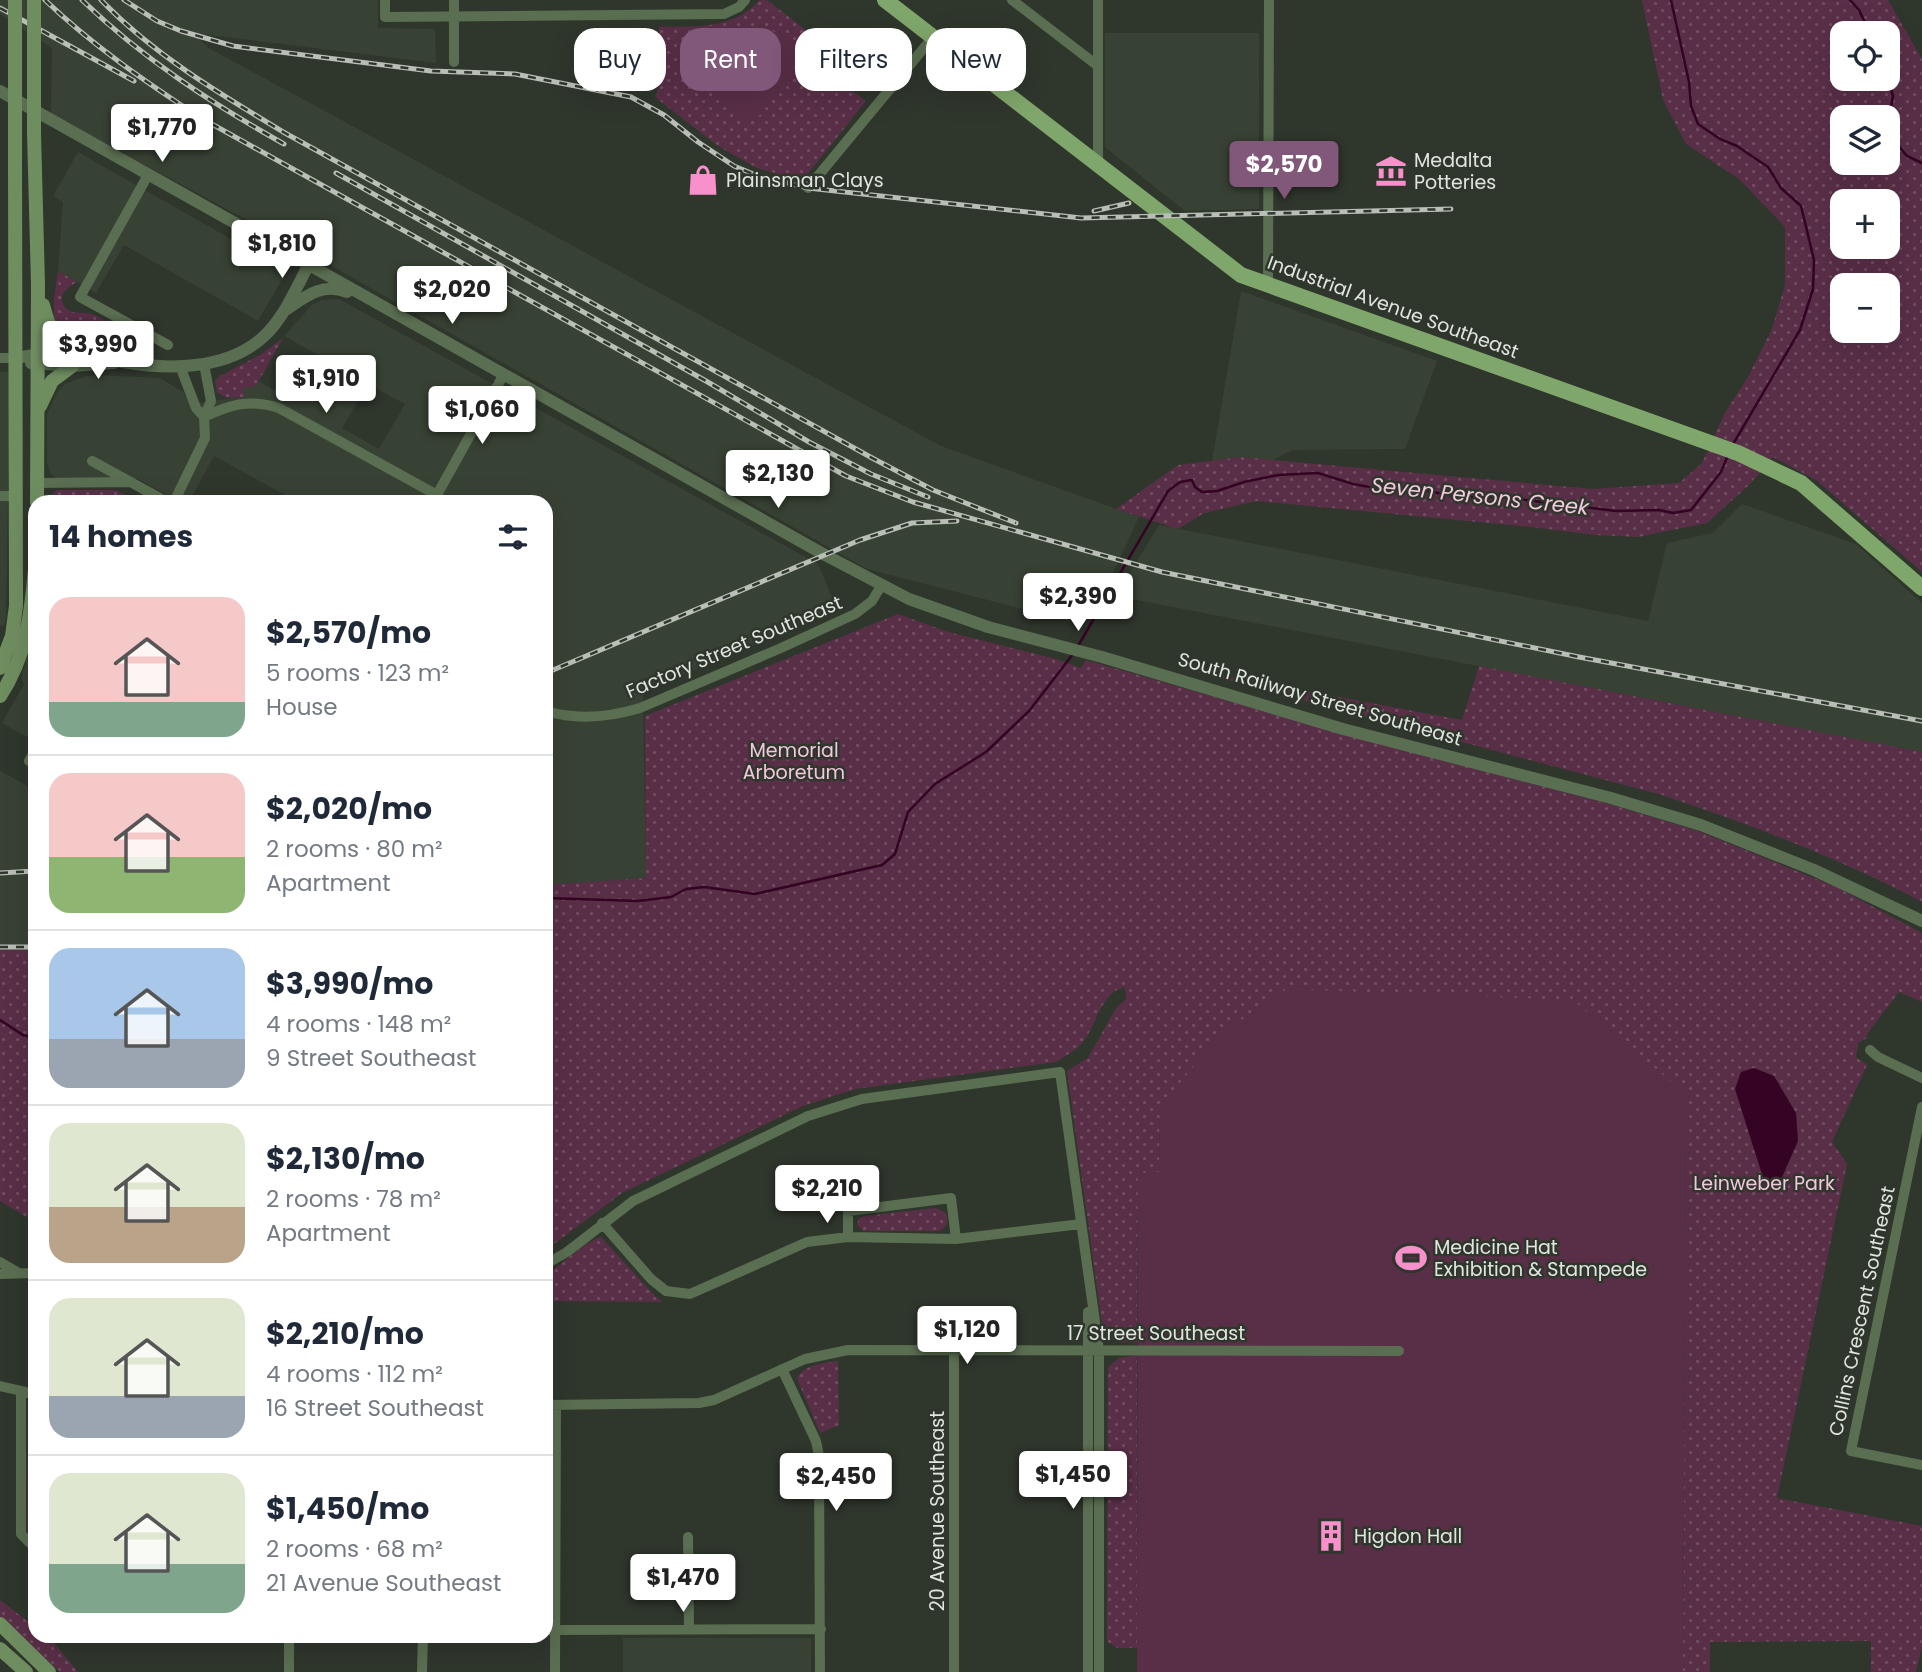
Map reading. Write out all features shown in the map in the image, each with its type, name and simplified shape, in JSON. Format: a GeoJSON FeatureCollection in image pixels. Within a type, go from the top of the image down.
{"type":"FeatureCollection","features":[{"type":"Feature","properties":{"kind":"main road"},"geometry":{"type":"LineString","coordinates":[[0,668],[6,635],[16,606],[15,0]]}},
{"type":"Feature","properties":{"kind":"main road"},"geometry":{"type":"LineString","coordinates":[[34,0],[38,284],[37,495]]}},
{"type":"Feature","properties":{"kind":"main road","name":"Industrial Avenue Southeast"},"geometry":{"type":"LineString","coordinates":[[885,0],[926,32]]}},
{"type":"Feature","properties":{"kind":"main road","name":"Industrial Avenue Southeast"},"geometry":{"type":"LineString","coordinates":[[1003,91],[1241,275],[1738,453],[1801,483],[1922,589]]}},
{"type":"Feature","properties":{"kind":"main road"},"geometry":{"type":"LineString","coordinates":[[36,417],[48,385],[76,360],[51,331],[38,284]]}},
{"type":"Feature","properties":{"kind":"main road"},"geometry":{"type":"LineString","coordinates":[[0,696],[18,663],[28,627]]}},
{"type":"Feature","properties":{"kind":"main road"},"geometry":{"type":"LineString","coordinates":[[0,1624],[49,1672]]}},
{"type":"Feature","properties":{"kind":"main road"},"geometry":{"type":"LineString","coordinates":[[0,1649],[26,1672]]}},
{"type":"Feature","properties":{"kind":"street"},"geometry":{"type":"LineString","coordinates":[[385,0],[385,17],[724,14],[739,7],[746,0]]}},
{"type":"Feature","properties":{"kind":"street"},"geometry":{"type":"LineString","coordinates":[[454,0],[454,62]]}},
{"type":"Feature","properties":{"kind":"street"},"geometry":{"type":"LineString","coordinates":[[1012,0],[1098,66]]}},
{"type":"Feature","properties":{"kind":"street"},"geometry":{"type":"LineString","coordinates":[[1098,0],[1098,164]]}},
{"type":"Feature","properties":{"kind":"street"},"geometry":{"type":"LineString","coordinates":[[1268,285],[1269,0]]}},
{"type":"Feature","properties":{"kind":"street"},"geometry":{"type":"LineString","coordinates":[[808,188],[926,45]]}},
{"type":"Feature","properties":{"kind":"street","name":"South Railway Street Southeast"},"geometry":{"type":"LineString","coordinates":[[0,91],[881,586],[940,611],[1343,729],[1611,798],[1701,825],[1754,845],[1922,921]]}},
{"type":"Feature","properties":{"kind":"street"},"geometry":{"type":"LineString","coordinates":[[148,175],[80,297],[168,345]]}},
{"type":"Feature","properties":{"kind":"street"},"geometry":{"type":"LineString","coordinates":[[0,358],[180,366],[204,365],[226,359],[262,339],[284,311],[309,266]]}},
{"type":"Feature","properties":{"kind":"street"},"geometry":{"type":"LineString","coordinates":[[284,311],[316,291],[326,288],[340,289],[383,307]]}},
{"type":"Feature","properties":{"kind":"street"},"geometry":{"type":"LineString","coordinates":[[178,495],[202,446],[204,417],[211,401],[204,365]]}},
{"type":"Feature","properties":{"kind":"street"},"geometry":{"type":"LineString","coordinates":[[180,366],[196,408],[204,417]]}},
{"type":"Feature","properties":{"kind":"street"},"geometry":{"type":"LineString","coordinates":[[437,495],[504,374]]}},
{"type":"Feature","properties":{"kind":"street"},"geometry":{"type":"LineString","coordinates":[[204,417],[231,405],[260,404],[279,408],[428,495]]}},
{"type":"Feature","properties":{"kind":"street"},"geometry":{"type":"LineString","coordinates":[[92,461],[154,495]]}},
{"type":"Feature","properties":{"kind":"street"},"geometry":{"type":"LineString","coordinates":[[37,483],[131,482]]}},
{"type":"Feature","properties":{"kind":"street"},"geometry":{"type":"LineString","coordinates":[[0,496],[16,496]]}},
{"type":"Feature","properties":{"kind":"street","name":"Factory Street Southeast"},"geometry":{"type":"LineString","coordinates":[[553,712],[587,716],[640,708],[855,614],[868,606],[881,586]]}},
{"type":"Feature","properties":{"kind":"street"},"geometry":{"type":"LineString","coordinates":[[1870,1049],[1878,1057],[1922,1078]]}},
{"type":"Feature","properties":{"kind":"street"},"geometry":{"type":"LineString","coordinates":[[553,1260],[634,1201],[808,1116],[862,1099],[1060,1072],[1087,1273],[1094,1350],[1099,1672]]}},
{"type":"Feature","properties":{"kind":"street","name":"Collins Crescent Southeast"},"geometry":{"type":"LineString","coordinates":[[1922,1107],[1851,1451],[1922,1465]]}},
{"type":"Feature","properties":{"kind":"street"},"geometry":{"type":"LineString","coordinates":[[848,1237],[848,1211],[951,1198],[956,1239]]}},
{"type":"Feature","properties":{"kind":"street"},"geometry":{"type":"LineString","coordinates":[[602,1223],[651,1279],[666,1291],[690,1294],[807,1242],[848,1237],[956,1239],[1080,1224]]}},
{"type":"Feature","properties":{"kind":"street"},"geometry":{"type":"LineString","coordinates":[[0,1262],[20,1273]]}},
{"type":"Feature","properties":{"kind":"street"},"geometry":{"type":"LineString","coordinates":[[0,1274],[28,1273]]}},
{"type":"Feature","properties":{"kind":"street","name":"17 Street Southeast"},"geometry":{"type":"LineString","coordinates":[[553,1405],[699,1403],[714,1400],[814,1356],[848,1350],[1399,1351]]}},
{"type":"Feature","properties":{"kind":"street","name":"20 Avenue Southeast"},"geometry":{"type":"LineString","coordinates":[[954,1350],[954,1672]]}},
{"type":"Feature","properties":{"kind":"street"},"geometry":{"type":"LineString","coordinates":[[1088,1672],[1094,1350]]}},
{"type":"Feature","properties":{"kind":"street"},"geometry":{"type":"LineString","coordinates":[[782,1369],[816,1441],[819,1456],[820,1672]]}},
{"type":"Feature","properties":{"kind":"street"},"geometry":{"type":"LineString","coordinates":[[0,1386],[28,1392]]}},
{"type":"Feature","properties":{"kind":"street"},"geometry":{"type":"LineString","coordinates":[[21,1391],[21,1535],[28,1542]]}},
{"type":"Feature","properties":{"kind":"street"},"geometry":{"type":"LineString","coordinates":[[688,1536],[688,1629]]}},
{"type":"Feature","properties":{"kind":"street"},"geometry":{"type":"LineString","coordinates":[[553,1630],[821,1629]]}},
{"type":"Feature","properties":{"kind":"street"},"geometry":{"type":"LineString","coordinates":[[289,1643],[289,1672]]}},
{"type":"Feature","properties":{"kind":"street"},"geometry":{"type":"LineString","coordinates":[[422,1672],[423,1643]]}},
{"type":"Feature","properties":{"kind":"street"},"geometry":{"type":"LineString","coordinates":[[552,1643],[555,1672]]}},
{"type":"Feature","properties":{"kind":"shaded area"},"geometry":{"type":"Polygon","coordinates":[[[0,0],[378,0],[378,28],[435,29],[436,63],[194,33],[207,47],[941,446],[1139,517],[1103,594],[1078,585],[1069,621],[867,569],[337,269],[51,114],[52,48],[0,14],[0,0]]]}},
{"type":"Feature","properties":{"kind":"shaded area"},"geometry":{"type":"Polygon","coordinates":[[[1105,33],[1259,33],[1259,209],[1185,211],[1105,147],[1105,33]]]}},
{"type":"Feature","properties":{"kind":"shaded area"},"geometry":{"type":"Polygon","coordinates":[[[78,152],[287,271],[258,321],[124,245],[96,293],[58,271],[63,202],[53,196],[78,152]]]}},
{"type":"Feature","properties":{"kind":"shaded area"},"geometry":{"type":"Polygon","coordinates":[[[1241,291],[1437,361],[1405,449],[1292,450],[1273,460],[1241,457],[1212,461],[1241,291]]]}},
{"type":"Feature","properties":{"kind":"shaded area"},"geometry":{"type":"Polygon","coordinates":[[[339,299],[818,564],[837,609],[643,692],[646,878],[553,885],[553,495],[285,495],[214,456],[193,495],[167,495],[138,479],[56,478],[51,474],[47,463],[47,414],[58,391],[65,384],[86,376],[160,378],[183,392],[190,404],[243,397],[243,388],[256,386],[258,381],[292,400],[318,355],[284,336],[312,305],[321,300],[339,299]],[[368,384],[342,428],[379,449],[405,404],[368,384]]]}},
{"type":"Feature","properties":{"kind":"shaded area"},"geometry":{"type":"Polygon","coordinates":[[[0,372],[10,372],[6,620],[3,626],[0,625],[0,372]]]}},
{"type":"Feature","properties":{"kind":"shaded area"},"geometry":{"type":"Polygon","coordinates":[[[1742,504],[1856,544],[1922,603],[1922,752],[1116,596],[1159,525],[1648,621],[1667,543],[1713,533],[1742,504]]]}},
{"type":"Feature","properties":{"kind":"shaded area"},"geometry":{"type":"Polygon","coordinates":[[[28,654],[28,737],[2,723],[24,684],[21,678],[28,654]]]}},
{"type":"Feature","properties":{"kind":"shaded area"},"geometry":{"type":"Polygon","coordinates":[[[0,771],[28,786],[28,951],[0,951],[0,771]]]}},
{"type":"Feature","properties":{"kind":"shaded area"},"geometry":{"type":"Polygon","coordinates":[[[1754,1068],[1774,1076],[1796,1113],[1798,1141],[1779,1184],[1765,1184],[1735,1089],[1741,1072],[1754,1068]]]}},
{"type":"Feature","properties":{"kind":"shaded area"},"geometry":{"type":"Polygon","coordinates":[[[623,1638],[811,1638],[811,1672],[623,1672],[623,1638]]]}},
{"type":"Feature","properties":{"kind":"green space"},"geometry":{"type":"Polygon","coordinates":[[[760,0],[767,0],[803,28],[795,28],[795,91],[853,91],[866,101],[802,181],[757,168],[718,146],[655,97],[657,91],[666,91],[666,28],[659,27],[713,24],[738,17],[760,0]]]}},
{"type":"Feature","properties":{"kind":"green space"},"geometry":{"type":"Polygon","coordinates":[[[1642,0],[1888,0],[1922,59],[1922,572],[1816,480],[1773,457],[1749,485],[1707,523],[1638,537],[1257,501],[1204,513],[1178,529],[1116,509],[1178,465],[1241,457],[1592,489],[1679,483],[1702,463],[1725,413],[1749,375],[1772,329],[1785,285],[1785,227],[1739,179],[1686,144],[1663,100],[1642,0]]]}},
{"type":"Feature","properties":{"kind":"green space"},"geometry":{"type":"Polygon","coordinates":[[[739,26],[761,28],[734,28],[739,26]]]}},
{"type":"Feature","properties":{"kind":"green space"},"geometry":{"type":"Polygon","coordinates":[[[781,35],[795,42],[795,66],[781,85],[781,35]]]}},
{"type":"Feature","properties":{"kind":"green space"},"geometry":{"type":"Polygon","coordinates":[[[719,91],[777,91],[759,116],[743,118],[719,91]]]}},
{"type":"Feature","properties":{"kind":"green space"},"geometry":{"type":"Polygon","coordinates":[[[58,271],[77,282],[62,295],[68,310],[91,314],[108,321],[152,352],[82,345],[60,331],[54,314],[58,271]]]}},
{"type":"Feature","properties":{"kind":"green space"},"geometry":{"type":"Polygon","coordinates":[[[283,338],[256,386],[243,388],[244,397],[227,398],[217,392],[215,381],[220,376],[260,355],[283,338]]]}},
{"type":"Feature","properties":{"kind":"green space"},"geometry":{"type":"Polygon","coordinates":[[[56,490],[116,490],[126,495],[52,495],[56,490]]]}},
{"type":"Feature","properties":{"kind":"green space"},"geometry":{"type":"Polygon","coordinates":[[[898,614],[948,632],[1056,659],[1081,668],[1086,660],[1345,735],[1609,804],[1698,831],[1836,887],[1922,933],[1922,1002],[1899,992],[1867,1034],[1867,1038],[1858,1043],[1856,1057],[1867,1065],[1832,1142],[1847,1164],[1777,1498],[1922,1526],[1922,1646],[1916,1672],[1871,1672],[1871,1641],[1710,1642],[1710,1672],[1683,1672],[1686,1094],[1160,1106],[1159,1173],[1138,1173],[1137,1343],[1118,1342],[1103,1331],[1067,1071],[1088,1058],[1116,1008],[1126,999],[1125,987],[1110,995],[1080,1045],[1056,1062],[855,1089],[803,1106],[622,1193],[553,1245],[553,885],[646,878],[645,716],[898,614]]]}},
{"type":"Feature","properties":{"kind":"green space"},"geometry":{"type":"Polygon","coordinates":[[[1479,666],[1922,752],[1922,902],[1794,843],[1662,795],[1182,668],[1462,720],[1479,666]]]}},
{"type":"Feature","properties":{"kind":"green space"},"geometry":{"type":"Polygon","coordinates":[[[0,950],[28,950],[28,1218],[0,1201],[0,950]]]}},
{"type":"Feature","properties":{"kind":"green space","name":"Medicine Hat Exhibition & Stampede"},"geometry":{"type":"Polygon","coordinates":[[[1287,989],[1573,1000],[1686,1094],[1683,1672],[1137,1672],[1138,1173],[1159,1172],[1160,1106],[1222,1033],[1287,989]]]}},
{"type":"Feature","properties":{"kind":"green space"},"geometry":{"type":"Polygon","coordinates":[[[936,1208],[946,1213],[947,1219],[946,1226],[939,1231],[864,1231],[857,1225],[859,1218],[864,1216],[936,1208]]]}},
{"type":"Feature","properties":{"kind":"green space"},"geometry":{"type":"Polygon","coordinates":[[[601,1237],[663,1302],[553,1301],[553,1270],[601,1237]]]}},
{"type":"Feature","properties":{"kind":"green space"},"geometry":{"type":"Polygon","coordinates":[[[1137,1355],[1137,1648],[1117,1648],[1108,1642],[1107,1637],[1108,1367],[1119,1358],[1137,1355]]]}},
{"type":"Feature","properties":{"kind":"green space"},"geometry":{"type":"Polygon","coordinates":[[[838,1361],[839,1425],[820,1433],[797,1379],[808,1368],[838,1361]]]}},
{"type":"Feature","properties":{"kind":"green space"},"geometry":{"type":"Polygon","coordinates":[[[28,1408],[28,1532],[27,1531],[28,1408]]]}},
{"type":"Feature","properties":{"kind":"green space"},"geometry":{"type":"Polygon","coordinates":[[[0,1600],[28,1622],[28,1643],[0,1617],[0,1600]]]}},
{"type":"Feature","properties":{"kind":"green space"},"geometry":{"type":"Polygon","coordinates":[[[28,1643],[54,1643],[78,1672],[60,1672],[28,1643]]]}},
{"type":"Feature","properties":{"kind":"waterway","name":"Seven Persons Creek"},"geometry":{"type":"LineString","coordinates":[[1671,0],[1689,82],[1691,106],[1698,124],[1768,167],[1781,188],[1801,206],[1814,260],[1813,289],[1800,330],[1732,446]]}},
{"type":"Feature","properties":{"kind":"waterway"},"geometry":{"type":"LineString","coordinates":[[1850,0],[1864,21]]}},
{"type":"Feature","properties":{"kind":"waterway"},"geometry":{"type":"LineString","coordinates":[[1892,91],[1889,119],[1891,137],[1907,156],[1922,163]]}},
{"type":"Feature","properties":{"kind":"waterway","name":"Seven Persons Creek"},"geometry":{"type":"LineString","coordinates":[[1078,646],[1168,491],[1180,482],[1192,480],[1195,487],[1202,492],[1217,491],[1278,475],[1318,473],[1353,484],[1386,490],[1421,490],[1461,497],[1501,497],[1616,511],[1659,510],[1673,513],[1691,510],[1721,472],[1728,455]]}},
{"type":"Feature","properties":{"kind":"waterway","name":"Seven Persons Creek"},"geometry":{"type":"LineString","coordinates":[[553,898],[638,901],[671,897],[686,889],[704,887],[755,894],[882,865],[895,854],[908,812],[935,784],[986,752],[1029,711],[1073,654]]}},
{"type":"Feature","properties":{"kind":"waterway","name":"Seven Persons Creek"},"geometry":{"type":"LineString","coordinates":[[0,1020],[28,1036]]}},
{"type":"Feature","properties":{"kind":"railway"},"geometry":{"type":"LineString","coordinates":[[45,0],[120,63],[201,118],[846,476],[913,502],[1162,572],[1579,657],[1922,721]]}},
{"type":"Feature","properties":{"kind":"railway"},"geometry":{"type":"LineString","coordinates":[[82,0],[129,41],[178,78],[284,144]]}},
{"type":"Feature","properties":{"kind":"railway"},"geometry":{"type":"LineString","coordinates":[[101,0],[165,56],[285,133],[874,459],[933,490],[1016,523]]}},
{"type":"Feature","properties":{"kind":"railway"},"geometry":{"type":"LineString","coordinates":[[124,0],[157,21],[233,46],[431,71],[515,74],[631,97],[664,115],[734,166],[758,176],[808,188],[1081,218],[1451,209]]}},
{"type":"Feature","properties":{"kind":"railway"},"geometry":{"type":"LineString","coordinates":[[0,8],[134,81]]}},
{"type":"Feature","properties":{"kind":"railway"},"geometry":{"type":"LineString","coordinates":[[336,173],[706,381],[809,442],[871,474],[928,497]]}},
{"type":"Feature","properties":{"kind":"railway"},"geometry":{"type":"LineString","coordinates":[[1094,211],[1129,203]]}},
{"type":"Feature","properties":{"kind":"railway"},"geometry":{"type":"LineString","coordinates":[[553,670],[860,540],[912,523],[957,521]]}},
{"type":"Feature","properties":{"kind":"railway"},"geometry":{"type":"LineString","coordinates":[[0,873],[28,871]]}},
{"type":"Feature","properties":{"kind":"railway"},"geometry":{"type":"LineString","coordinates":[[0,947],[28,947]]}},
{"type":"Feature","properties":{"kind":"place","name":"Medalta Potteries"},"geometry":{"type":"Point","coordinates":[1391,171]}},
{"type":"Feature","properties":{"kind":"place","name":"Plainsman Clays"},"geometry":{"type":"Point","coordinates":[703,180]}},
{"type":"Feature","properties":{"kind":"place","name":"Medicine Hat Exhibition & Stampede"},"geometry":{"type":"Point","coordinates":[1411,1258]}},
{"type":"Feature","properties":{"kind":"place","name":"Higdon Hall"},"geometry":{"type":"Point","coordinates":[1331,1536]}},
{"type":"Feature","properties":{"kind":"park label","name":"Memorial Arboretum"},"geometry":{"type":"Point","coordinates":[794,761]}},
{"type":"Feature","properties":{"kind":"park label","name":"Leinweber Park"},"geometry":{"type":"Point","coordinates":[1764,1183]}}]}
